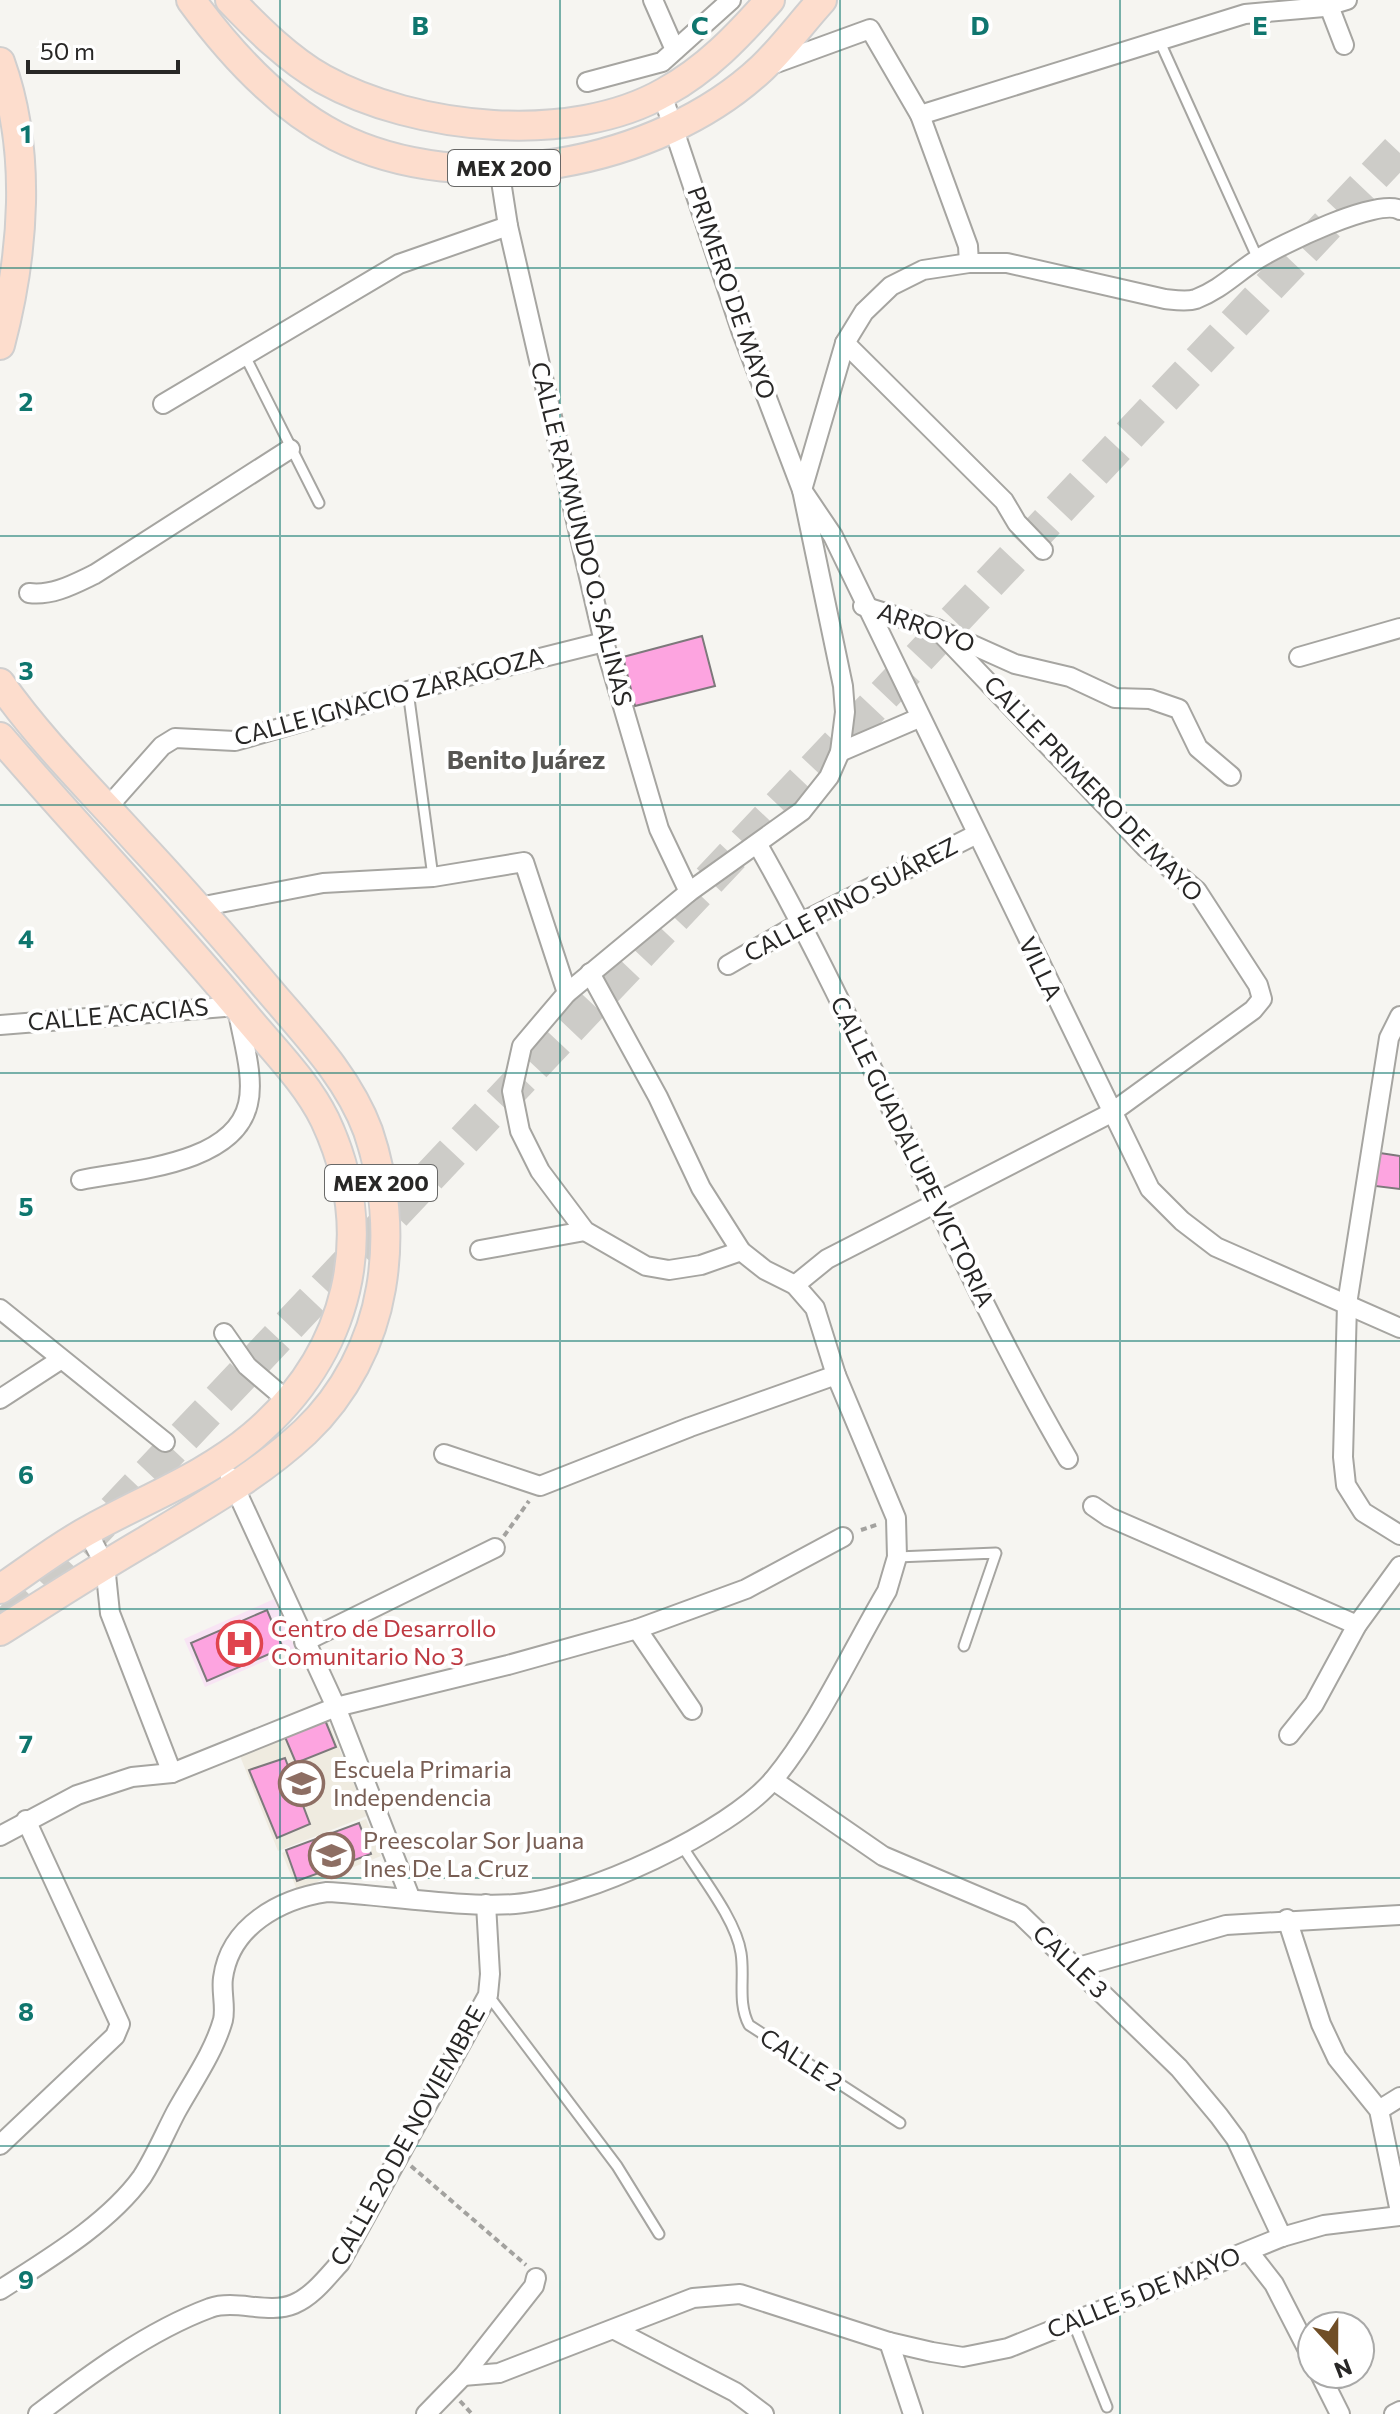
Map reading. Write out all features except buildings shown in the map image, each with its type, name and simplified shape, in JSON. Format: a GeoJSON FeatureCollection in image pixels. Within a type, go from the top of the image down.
{"type":"FeatureCollection","features":[{"type":"Feature","properties":{"kind":"main road","name":"MEX 200"},"geometry":{"type":"LineString","coordinates":[[191,0],[212,28],[269,88],[334,135],[370,151],[409,161],[465,169],[580,160],[635,144],[674,127],[714,104],[761,69],[822,0]]}},
{"type":"Feature","properties":{"kind":"main road","name":"MEX 200"},"geometry":{"type":"LineString","coordinates":[[230,0],[279,46],[321,77],[394,110],[493,125],[555,123],[615,112],[662,94],[697,72],[733,42],[770,0]]}},
{"type":"Feature","properties":{"kind":"main road"},"geometry":{"type":"LineString","coordinates":[[0,62],[21,175],[20,230],[0,345]]}},
{"type":"Feature","properties":{"kind":"main road","name":"MEX 200"},"geometry":{"type":"LineString","coordinates":[[0,683],[43,739],[199,907],[314,1043],[349,1093],[367,1129],[378,1168],[386,1219],[386,1263],[377,1310],[358,1361],[337,1395],[307,1430],[235,1487],[0,1631]]}},
{"type":"Feature","properties":{"kind":"main road","name":"MEX 200"},"geometry":{"type":"LineString","coordinates":[[0,1589],[87,1531],[221,1460],[253,1435],[288,1401],[321,1355],[349,1286],[353,1247],[350,1202],[324,1118],[303,1086],[167,921],[6,753]]}},
{"type":"Feature","properties":{"kind":"street"},"geometry":{"type":"LineString","coordinates":[[653,0],[675,50]]}},
{"type":"Feature","properties":{"kind":"street"},"geometry":{"type":"LineString","coordinates":[[587,82],[652,65],[675,50],[731,0]]}},
{"type":"Feature","properties":{"kind":"street"},"geometry":{"type":"LineString","coordinates":[[920,115],[1245,14],[1338,3],[1344,45]]}},
{"type":"Feature","properties":{"kind":"street"},"geometry":{"type":"LineString","coordinates":[[761,69],[870,29],[920,115],[968,246],[969,263]]}},
{"type":"Feature","properties":{"kind":"street","name":"PRIMERO DE MAYO"},"geometry":{"type":"LineString","coordinates":[[662,94],[741,330],[802,490]]}},
{"type":"Feature","properties":{"kind":"street","name":"CALLE RAYMUNDO O. SALINAS"},"geometry":{"type":"LineString","coordinates":[[499,168],[508,226],[604,642],[659,829],[689,892]]}},
{"type":"Feature","properties":{"kind":"street"},"geometry":{"type":"LineString","coordinates":[[741,1251],[701,1265],[669,1270],[646,1266],[585,1231],[540,1171],[520,1131],[512,1091],[522,1046],[567,993],[689,892],[802,811],[829,777],[840,752],[845,712],[843,686],[802,490],[845,343],[864,312],[891,286],[923,270],[969,263],[1007,263],[1165,299],[1192,300],[1220,288],[1258,259],[1308,234],[1379,207],[1400,210]]}},
{"type":"Feature","properties":{"kind":"street"},"geometry":{"type":"LineString","coordinates":[[163,404],[399,264],[508,226]]}},
{"type":"Feature","properties":{"kind":"street"},"geometry":{"type":"LineString","coordinates":[[845,343],[1004,501],[1017,523],[1043,550]]}},
{"type":"Feature","properties":{"kind":"street"},"geometry":{"type":"LineString","coordinates":[[29,593],[42,595],[63,589],[95,574],[290,449]]}},
{"type":"Feature","properties":{"kind":"street","name":"VILLA"},"geometry":{"type":"LineString","coordinates":[[802,490],[833,536],[863,606],[1150,1189],[1182,1221],[1216,1247],[1400,1328]]}},
{"type":"Feature","properties":{"kind":"street","name":"ARROYO"},"geometry":{"type":"LineString","coordinates":[[863,606],[937,629],[1015,664],[1070,677],[1115,698],[1150,699],[1179,709],[1198,748],[1231,776]]}},
{"type":"Feature","properties":{"kind":"street"},"geometry":{"type":"LineString","coordinates":[[1299,657],[1400,628]]}},
{"type":"Feature","properties":{"kind":"street","name":"CALLE PRIMERO DE MAYO"},"geometry":{"type":"LineString","coordinates":[[937,629],[1145,847],[1197,891],[1258,985],[1262,999],[1253,1010],[1111,1113]]}},
{"type":"Feature","properties":{"kind":"street","name":"CALLE IGNACIO ZARAGOZA"},"geometry":{"type":"LineString","coordinates":[[107,808],[162,746],[175,738],[235,741],[408,691],[604,642]]}},
{"type":"Feature","properties":{"kind":"street"},"geometry":{"type":"LineString","coordinates":[[840,752],[919,718]]}},
{"type":"Feature","properties":{"kind":"street","name":"CALLE PINO SUÁREZ"},"geometry":{"type":"LineString","coordinates":[[728,965],[802,922],[975,835]]}},
{"type":"Feature","properties":{"kind":"street","name":"CALLE GUADALUPE VICTORIA"},"geometry":{"type":"LineString","coordinates":[[758,845],[802,922],[1019,1376],[1068,1459]]}},
{"type":"Feature","properties":{"kind":"street"},"geometry":{"type":"LineString","coordinates":[[199,907],[323,883],[433,877],[524,862],[567,993]]}},
{"type":"Feature","properties":{"kind":"street"},"geometry":{"type":"LineString","coordinates":[[0,2290],[72,2240],[141,2177],[224,2018],[223,1978],[231,1948],[241,1932],[257,1919],[305,1895],[327,1892],[486,1904],[553,1899],[681,1844],[741,1811],[773,1780],[887,1591],[897,1557],[896,1518],[836,1375],[815,1308],[795,1285],[765,1270],[741,1251],[701,1188],[658,1097],[590,973]]}},
{"type":"Feature","properties":{"kind":"street"},"geometry":{"type":"LineString","coordinates":[[81,1180],[189,1159],[228,1137],[249,1103],[237,1006]]}},
{"type":"Feature","properties":{"kind":"street","name":"CALLE ACACIAS"},"geometry":{"type":"LineString","coordinates":[[0,1025],[237,1006]]}},
{"type":"Feature","properties":{"kind":"street"},"geometry":{"type":"LineString","coordinates":[[1400,1016],[1389,1038],[1392,1067],[1347,1304],[1343,1457],[1346,1485],[1363,1512],[1400,1535]]}},
{"type":"Feature","properties":{"kind":"street"},"geometry":{"type":"LineString","coordinates":[[795,1285],[827,1259],[1111,1113]]}},
{"type":"Feature","properties":{"kind":"street"},"geometry":{"type":"LineString","coordinates":[[480,1250],[585,1231]]}},
{"type":"Feature","properties":{"kind":"street"},"geometry":{"type":"LineString","coordinates":[[0,1309],[165,1442]]}},
{"type":"Feature","properties":{"kind":"street"},"geometry":{"type":"LineString","coordinates":[[224,1333],[247,1366],[288,1401]]}},
{"type":"Feature","properties":{"kind":"street"},"geometry":{"type":"LineString","coordinates":[[0,1399],[60,1360]]}},
{"type":"Feature","properties":{"kind":"street"},"geometry":{"type":"LineString","coordinates":[[444,1454],[540,1486],[836,1375]]}},
{"type":"Feature","properties":{"kind":"street"},"geometry":{"type":"LineString","coordinates":[[221,1460],[336,1707],[410,1897]]}},
{"type":"Feature","properties":{"kind":"street"},"geometry":{"type":"LineString","coordinates":[[1093,1506],[1109,1517],[1357,1625]]}},
{"type":"Feature","properties":{"kind":"street"},"geometry":{"type":"LineString","coordinates":[[87,1531],[105,1565],[110,1613],[172,1773]]}},
{"type":"Feature","properties":{"kind":"street"},"geometry":{"type":"LineString","coordinates":[[0,1836],[26,1820],[105,1786],[132,1777],[172,1773],[336,1707],[508,1665],[637,1629],[746,1589],[843,1537]]}},
{"type":"Feature","properties":{"kind":"street"},"geometry":{"type":"LineString","coordinates":[[304,1642],[495,1548]]}},
{"type":"Feature","properties":{"kind":"street"},"geometry":{"type":"LineString","coordinates":[[1289,1735],[1314,1704],[1357,1625],[1400,1566]]}},
{"type":"Feature","properties":{"kind":"street"},"geometry":{"type":"LineString","coordinates":[[637,1629],[692,1710]]}},
{"type":"Feature","properties":{"kind":"street","name":"CALLE 3"},"geometry":{"type":"LineString","coordinates":[[773,1780],[883,1856],[1020,1914],[1179,2068],[1219,2116],[1236,2139],[1282,2237]]}},
{"type":"Feature","properties":{"kind":"street"},"geometry":{"type":"LineString","coordinates":[[0,2145],[115,2036],[120,2024],[26,1820]]}},
{"type":"Feature","properties":{"kind":"street","name":"CALLE 20 DE NOVIEMBRE"},"geometry":{"type":"LineString","coordinates":[[38,2414],[93,2374],[169,2328],[211,2308],[234,2304],[275,2308],[294,2304],[316,2289],[340,2263],[488,1995],[490,1974],[486,1904]]}},
{"type":"Feature","properties":{"kind":"street"},"geometry":{"type":"LineString","coordinates":[[1075,1968],[1226,1925],[1287,1919],[1400,1915]]}},
{"type":"Feature","properties":{"kind":"street"},"geometry":{"type":"LineString","coordinates":[[1287,1919],[1321,2024],[1337,2058],[1379,2110],[1400,2214]]}},
{"type":"Feature","properties":{"kind":"street"},"geometry":{"type":"LineString","coordinates":[[1379,2110],[1400,2097]]}},
{"type":"Feature","properties":{"kind":"street","name":"CALLE 5 DE MAYO"},"geometry":{"type":"LineString","coordinates":[[889,2342],[963,2357],[1008,2348],[1282,2237],[1324,2225],[1400,2214]]}},
{"type":"Feature","properties":{"kind":"street"},"geometry":{"type":"LineString","coordinates":[[1249,2252],[1274,2284],[1296,2327]]}},
{"type":"Feature","properties":{"kind":"street"},"geometry":{"type":"LineString","coordinates":[[426,2414],[463,2376],[534,2286],[536,2278]]}},
{"type":"Feature","properties":{"kind":"street"},"geometry":{"type":"LineString","coordinates":[[463,2376],[499,2373],[693,2298],[740,2294],[889,2342],[913,2414]]}},
{"type":"Feature","properties":{"kind":"street"},"geometry":{"type":"LineString","coordinates":[[615,2330],[735,2392],[764,2414]]}},
{"type":"Feature","properties":{"kind":"street"},"geometry":{"type":"LineString","coordinates":[[1328,2390],[1340,2414]]}},
{"type":"Feature","properties":{"kind":"street"},"geometry":{"type":"LineString","coordinates":[[1394,2414],[1400,2411]]}},
{"type":"Feature","properties":{"kind":"lane"},"geometry":{"type":"LineString","coordinates":[[1160,42],[1258,259]]}},
{"type":"Feature","properties":{"kind":"lane"},"geometry":{"type":"LineString","coordinates":[[245,356],[319,503]]}},
{"type":"Feature","properties":{"kind":"lane"},"geometry":{"type":"LineString","coordinates":[[408,691],[433,877]]}},
{"type":"Feature","properties":{"kind":"lane"},"geometry":{"type":"LineString","coordinates":[[897,1557],[996,1553],[964,1646]]}},
{"type":"Feature","properties":{"kind":"lane","name":"CALLE 2"},"geometry":{"type":"LineString","coordinates":[[681,1844],[735,1932],[741,1952],[741,2011],[749,2025],[900,2123]]}},
{"type":"Feature","properties":{"kind":"lane"},"geometry":{"type":"LineString","coordinates":[[488,1995],[617,2166],[659,2234]]}},
{"type":"Feature","properties":{"kind":"lane"},"geometry":{"type":"LineString","coordinates":[[1073,2322],[1107,2407]]}},
{"type":"Feature","properties":{"kind":"path"},"geometry":{"type":"LineString","coordinates":[[495,1548],[540,1486]]}},
{"type":"Feature","properties":{"kind":"path"},"geometry":{"type":"LineString","coordinates":[[843,1537],[896,1518]]}},
{"type":"Feature","properties":{"kind":"path"},"geometry":{"type":"LineString","coordinates":[[400,2157],[532,2269],[536,2278]]}},
{"type":"Feature","properties":{"kind":"shaded area","name":"Centro de Desarrollo Comunitario No 3"},"geometry":{"type":"Polygon","coordinates":[[[274,1599],[295,1648],[205,1687],[184,1639],[274,1599]]]}},
{"type":"Feature","properties":{"kind":"shaded area","name":"Escuela Primaria Independencia"},"geometry":{"type":"Polygon","coordinates":[[[326,1716],[367,1816],[278,1851],[238,1751],[326,1716]]]}},
{"type":"Feature","properties":{"kind":"shaded area","name":"Preescolar Sor Juana Ines De La Cruz"},"geometry":{"type":"Polygon","coordinates":[[[366,1819],[381,1856],[297,1890],[282,1853],[366,1819]]]}},
{"type":"Feature","properties":{"kind":"tunnel"},"geometry":{"type":"LineString","coordinates":[[9,1622],[1400,148]]}},
{"type":"Feature","properties":{"kind":"place","name":"Centro de Desarrollo Comunitario No 3"},"geometry":{"type":"Point","coordinates":[240,1643]}},
{"type":"Feature","properties":{"kind":"place","name":"Escuela Primaria Independencia"},"geometry":{"type":"Point","coordinates":[302,1784]}},
{"type":"Feature","properties":{"kind":"place","name":"Preescolar Sor Juana Ines De La Cruz"},"geometry":{"type":"Point","coordinates":[332,1855]}},
{"type":"Feature","properties":{"kind":"district","name":"Benito Juárez"},"geometry":{"type":"Point","coordinates":[526,760]}}]}
